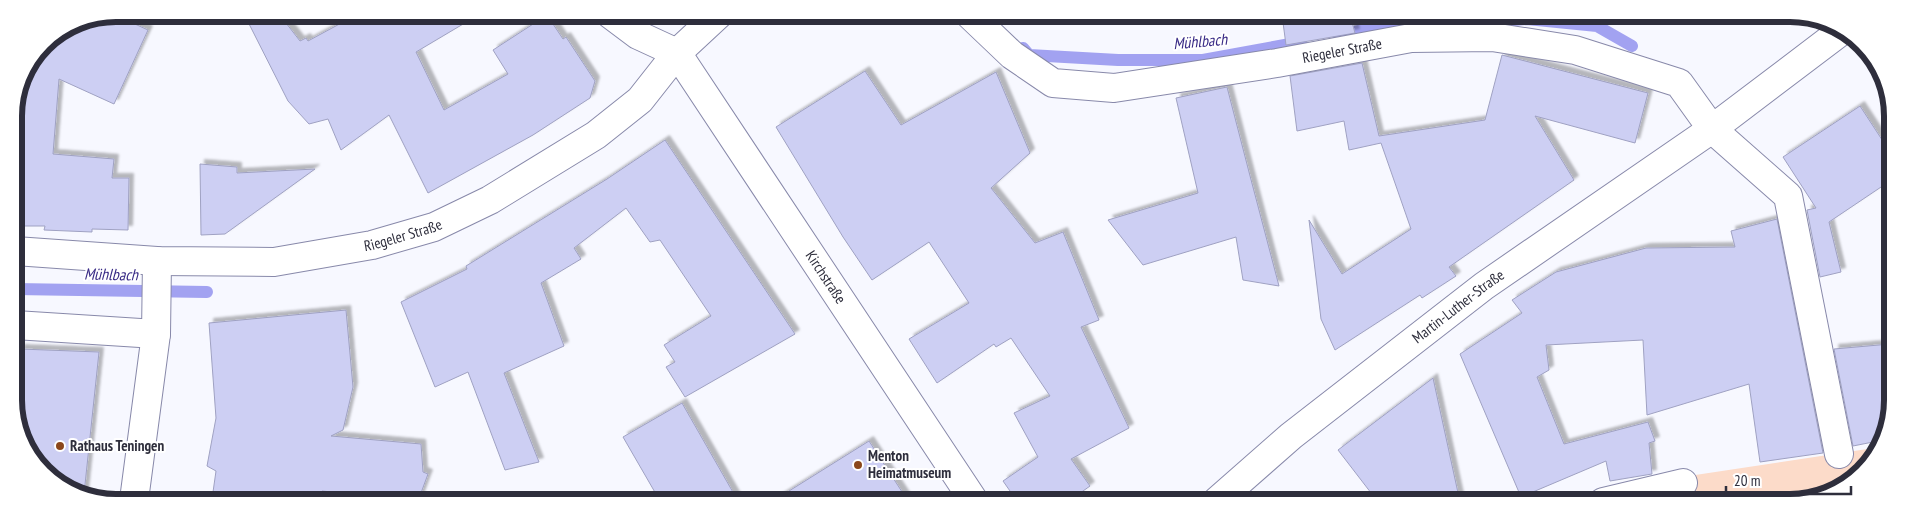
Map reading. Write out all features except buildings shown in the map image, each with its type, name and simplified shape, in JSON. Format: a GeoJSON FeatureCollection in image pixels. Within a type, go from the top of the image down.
{"type":"FeatureCollection","features":[{"type":"Feature","properties":{"kind":"street","name":"Riegeler Straße"},"geometry":{"type":"LineString","coordinates":[[978,22],[1012,55],[1053,83],[1114,88],[1258,66],[1411,38],[1492,37],[1575,50],[1679,83],[1712,129]]}},
{"type":"Feature","properties":{"kind":"street"},"geometry":{"type":"LineString","coordinates":[[622,23],[638,35],[677,54]]}},
{"type":"Feature","properties":{"kind":"street","name":"Riegeler Straße"},"geometry":{"type":"LineString","coordinates":[[23,253],[157,281],[372,245],[434,227],[490,200],[596,135],[640,100],[677,54],[710,23]]}},
{"type":"Feature","properties":{"kind":"street","name":"Martin-Luther-Straße"},"geometry":{"type":"LineString","coordinates":[[1226,493],[1291,436],[1484,286],[1712,129],[1836,35]]}},
{"type":"Feature","properties":{"kind":"street","name":"Kirchstraße"},"geometry":{"type":"LineString","coordinates":[[677,54],[969,493]]}},
{"type":"Feature","properties":{"kind":"street"},"geometry":{"type":"LineString","coordinates":[[1712,129],[1788,196],[1839,454]]}},
{"type":"Feature","properties":{"kind":"street"},"geometry":{"type":"LineString","coordinates":[[135,494],[156,334],[157,281]]}},
{"type":"Feature","properties":{"kind":"street"},"geometry":{"type":"LineString","coordinates":[[23,326],[156,334]]}},
{"type":"Feature","properties":{"kind":"street"},"geometry":{"type":"LineString","coordinates":[[1640,493],[1683,483]]}},
{"type":"Feature","properties":{"kind":"shaded area"},"geometry":{"type":"Polygon","coordinates":[[[1870,449],[1847,474],[1836,481],[1808,492],[1685,493],[1682,477],[1870,449]]]}},
{"type":"Feature","properties":{"kind":"waterway","name":"Mühlbach"},"geometry":{"type":"LineString","coordinates":[[1445,25],[1484,22]]}},
{"type":"Feature","properties":{"kind":"waterway","name":"Mühlbach"},"geometry":{"type":"LineString","coordinates":[[1558,22],[1597,26],[1632,46]]}},
{"type":"Feature","properties":{"kind":"waterway","name":"Mühlbach"},"geometry":{"type":"LineString","coordinates":[[1338,35],[1364,30],[1403,27]]}},
{"type":"Feature","properties":{"kind":"waterway","name":"Mühlbach"},"geometry":{"type":"LineString","coordinates":[[1023,48],[1029,55],[1118,60],[1203,60],[1301,42]]}},
{"type":"Feature","properties":{"kind":"waterway","name":"Mühlbach"},"geometry":{"type":"LineString","coordinates":[[23,289],[207,292]]}},
{"type":"Feature","properties":{"kind":"place","name":"Rathaus Teningen"},"geometry":{"type":"Point","coordinates":[60,446]}},
{"type":"Feature","properties":{"kind":"place","name":"Menton Heimatmuseum"},"geometry":{"type":"Point","coordinates":[858,465]}}]}
